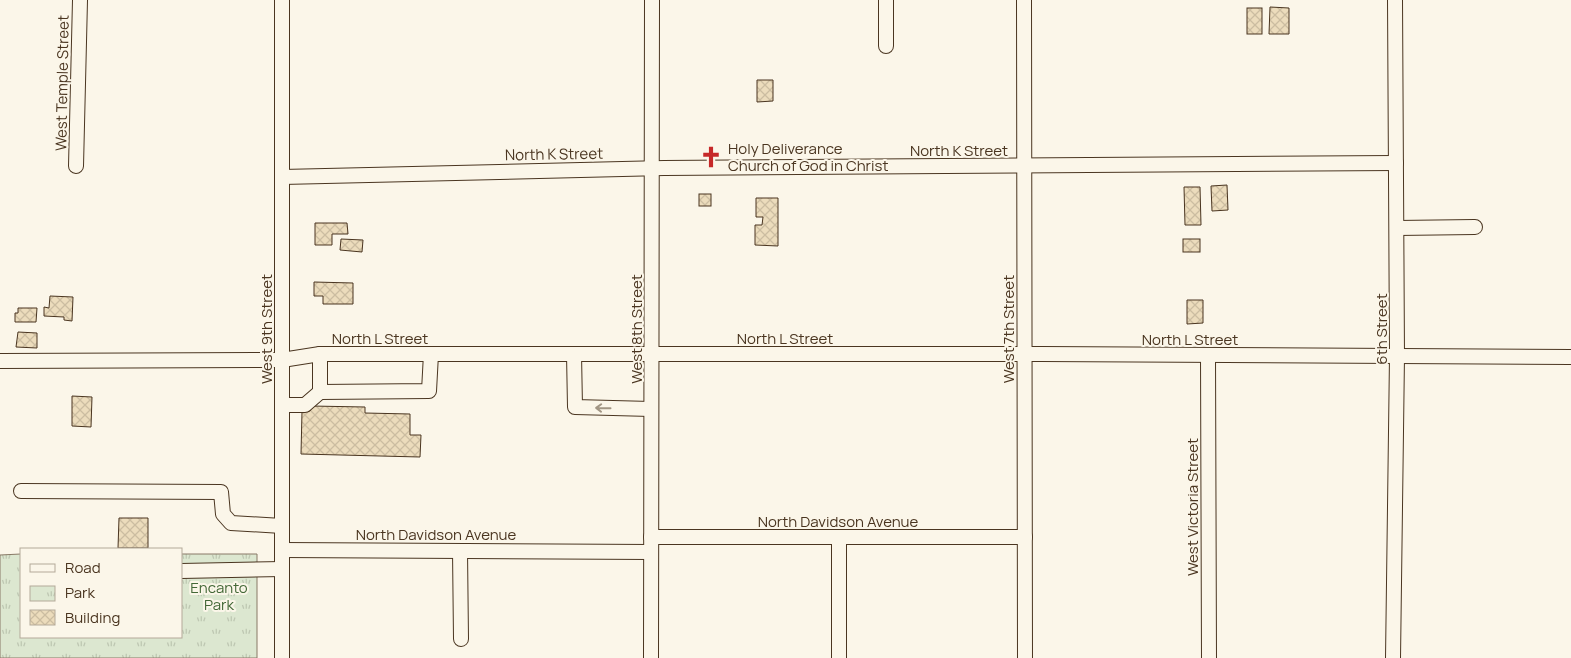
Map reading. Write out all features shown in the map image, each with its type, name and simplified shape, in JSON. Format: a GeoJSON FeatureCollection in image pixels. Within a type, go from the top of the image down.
{"type":"FeatureCollection","features":[{"type":"Feature","properties":{"kind":"street","name":"West Temple Street"},"geometry":{"type":"LineString","coordinates":[[76,166],[80,0]]}},
{"type":"Feature","properties":{"kind":"street","name":"West 9th Street"},"geometry":{"type":"LineString","coordinates":[[282,0],[282,658]]}},
{"type":"Feature","properties":{"kind":"street","name":"West 8th Street"},"geometry":{"type":"LineString","coordinates":[[651,658],[652,0]]}},
{"type":"Feature","properties":{"kind":"street"},"geometry":{"type":"LineString","coordinates":[[886,0],[886,46]]}},
{"type":"Feature","properties":{"kind":"street","name":"West 7th Street"},"geometry":{"type":"LineString","coordinates":[[1024,0],[1025,658]]}},
{"type":"Feature","properties":{"kind":"street","name":"6th Street"},"geometry":{"type":"LineString","coordinates":[[1393,658],[1397,356],[1395,0]]}},
{"type":"Feature","properties":{"kind":"street","name":"North K Street"},"geometry":{"type":"LineString","coordinates":[[282,177],[652,168],[1396,162]]}},
{"type":"Feature","properties":{"kind":"street"},"geometry":{"type":"LineString","coordinates":[[1396,228],[1475,227]]}},
{"type":"Feature","properties":{"kind":"street"},"geometry":{"type":"LineString","coordinates":[[320,354],[320,392]]}},
{"type":"Feature","properties":{"kind":"street","name":"North L Street"},"geometry":{"type":"LineString","coordinates":[[0,361],[282,360],[320,354],[1571,356]]}},
{"type":"Feature","properties":{"kind":"street"},"geometry":{"type":"LineString","coordinates":[[282,405],[305,405],[320,392],[429,390],[430,354]]}},
{"type":"Feature","properties":{"kind":"street"},"geometry":{"type":"LineString","coordinates":[[574,354],[575,407],[652,409]]}},
{"type":"Feature","properties":{"kind":"street","name":"West Victoria Street"},"geometry":{"type":"LineString","coordinates":[[1208,355],[1209,658]]}},
{"type":"Feature","properties":{"kind":"street"},"geometry":{"type":"LineString","coordinates":[[21,491],[221,492],[224,514],[231,523],[282,526]]}},
{"type":"Feature","properties":{"kind":"street","name":"North Davidson Avenue"},"geometry":{"type":"LineString","coordinates":[[651,537],[1025,537]]}},
{"type":"Feature","properties":{"kind":"street"},"geometry":{"type":"LineString","coordinates":[[839,537],[839,658]]}},
{"type":"Feature","properties":{"kind":"street","name":"North Davidson Avenue"},"geometry":{"type":"LineString","coordinates":[[282,550],[651,552]]}},
{"type":"Feature","properties":{"kind":"street"},"geometry":{"type":"LineString","coordinates":[[460,551],[461,639]]}},
{"type":"Feature","properties":{"kind":"street"},"geometry":{"type":"LineString","coordinates":[[182,570],[282,568]]}},
{"type":"Feature","properties":{"kind":"green space","name":"Encanto Park"},"geometry":{"type":"Polygon","coordinates":[[[20,554],[20,638],[182,638],[182,554],[257,554],[257,658],[0,658],[0,555],[20,554]]]}},
{"type":"Feature","properties":{"kind":"building"},"geometry":{"type":"Polygon","coordinates":[[[1270,7],[1289,8],[1289,34],[1269,34],[1270,7]]]}},
{"type":"Feature","properties":{"kind":"building"},"geometry":{"type":"Polygon","coordinates":[[[1247,8],[1262,8],[1262,34],[1247,34],[1247,8]]]}},
{"type":"Feature","properties":{"kind":"building"},"geometry":{"type":"Polygon","coordinates":[[[757,80],[773,80],[773,101],[757,102],[757,80]]]}},
{"type":"Feature","properties":{"kind":"building"},"geometry":{"type":"Polygon","coordinates":[[[1227,185],[1228,210],[1212,211],[1211,186],[1227,185]]]}},
{"type":"Feature","properties":{"kind":"building"},"geometry":{"type":"Polygon","coordinates":[[[1184,187],[1200,187],[1201,225],[1185,225],[1184,187]]]}},
{"type":"Feature","properties":{"kind":"building"},"geometry":{"type":"Polygon","coordinates":[[[699,194],[711,194],[711,206],[699,206],[699,194]]]}},
{"type":"Feature","properties":{"kind":"building"},"geometry":{"type":"Polygon","coordinates":[[[756,198],[778,198],[778,246],[755,245],[755,225],[762,225],[763,217],[756,217],[756,198]]]}},
{"type":"Feature","properties":{"kind":"building"},"geometry":{"type":"Polygon","coordinates":[[[315,223],[347,223],[348,234],[332,234],[332,245],[315,245],[315,223]]]}},
{"type":"Feature","properties":{"kind":"building"},"geometry":{"type":"Polygon","coordinates":[[[341,239],[363,240],[362,252],[340,250],[341,239]]]}},
{"type":"Feature","properties":{"kind":"building"},"geometry":{"type":"Polygon","coordinates":[[[1183,239],[1200,239],[1200,252],[1183,252],[1183,239]]]}},
{"type":"Feature","properties":{"kind":"building"},"geometry":{"type":"Polygon","coordinates":[[[314,282],[353,283],[353,304],[323,304],[323,296],[314,296],[314,282]]]}},
{"type":"Feature","properties":{"kind":"building"},"geometry":{"type":"Polygon","coordinates":[[[50,296],[73,297],[72,321],[64,320],[64,317],[44,316],[44,307],[49,308],[50,296]]]}},
{"type":"Feature","properties":{"kind":"building"},"geometry":{"type":"Polygon","coordinates":[[[1187,300],[1203,300],[1203,323],[1187,324],[1187,300]]]}},
{"type":"Feature","properties":{"kind":"building"},"geometry":{"type":"Polygon","coordinates":[[[18,308],[37,308],[36,322],[15,322],[15,313],[18,313],[18,308]]]}},
{"type":"Feature","properties":{"kind":"building"},"geometry":{"type":"Polygon","coordinates":[[[18,332],[37,333],[37,348],[16,347],[18,332]]]}},
{"type":"Feature","properties":{"kind":"building"},"geometry":{"type":"Polygon","coordinates":[[[72,396],[92,397],[91,427],[72,426],[72,396]]]}},
{"type":"Feature","properties":{"kind":"building"},"geometry":{"type":"Polygon","coordinates":[[[311,406],[365,407],[365,413],[410,414],[410,435],[421,435],[420,457],[301,454],[302,411],[310,411],[311,406]]]}},
{"type":"Feature","properties":{"kind":"building"},"geometry":{"type":"Polygon","coordinates":[[[119,518],[148,518],[148,548],[118,548],[119,518]]]}},
{"type":"Feature","properties":{"kind":"place","name":"Holy Deliverance Church of God in Christ"},"geometry":{"type":"Point","coordinates":[711,157]}}]}
